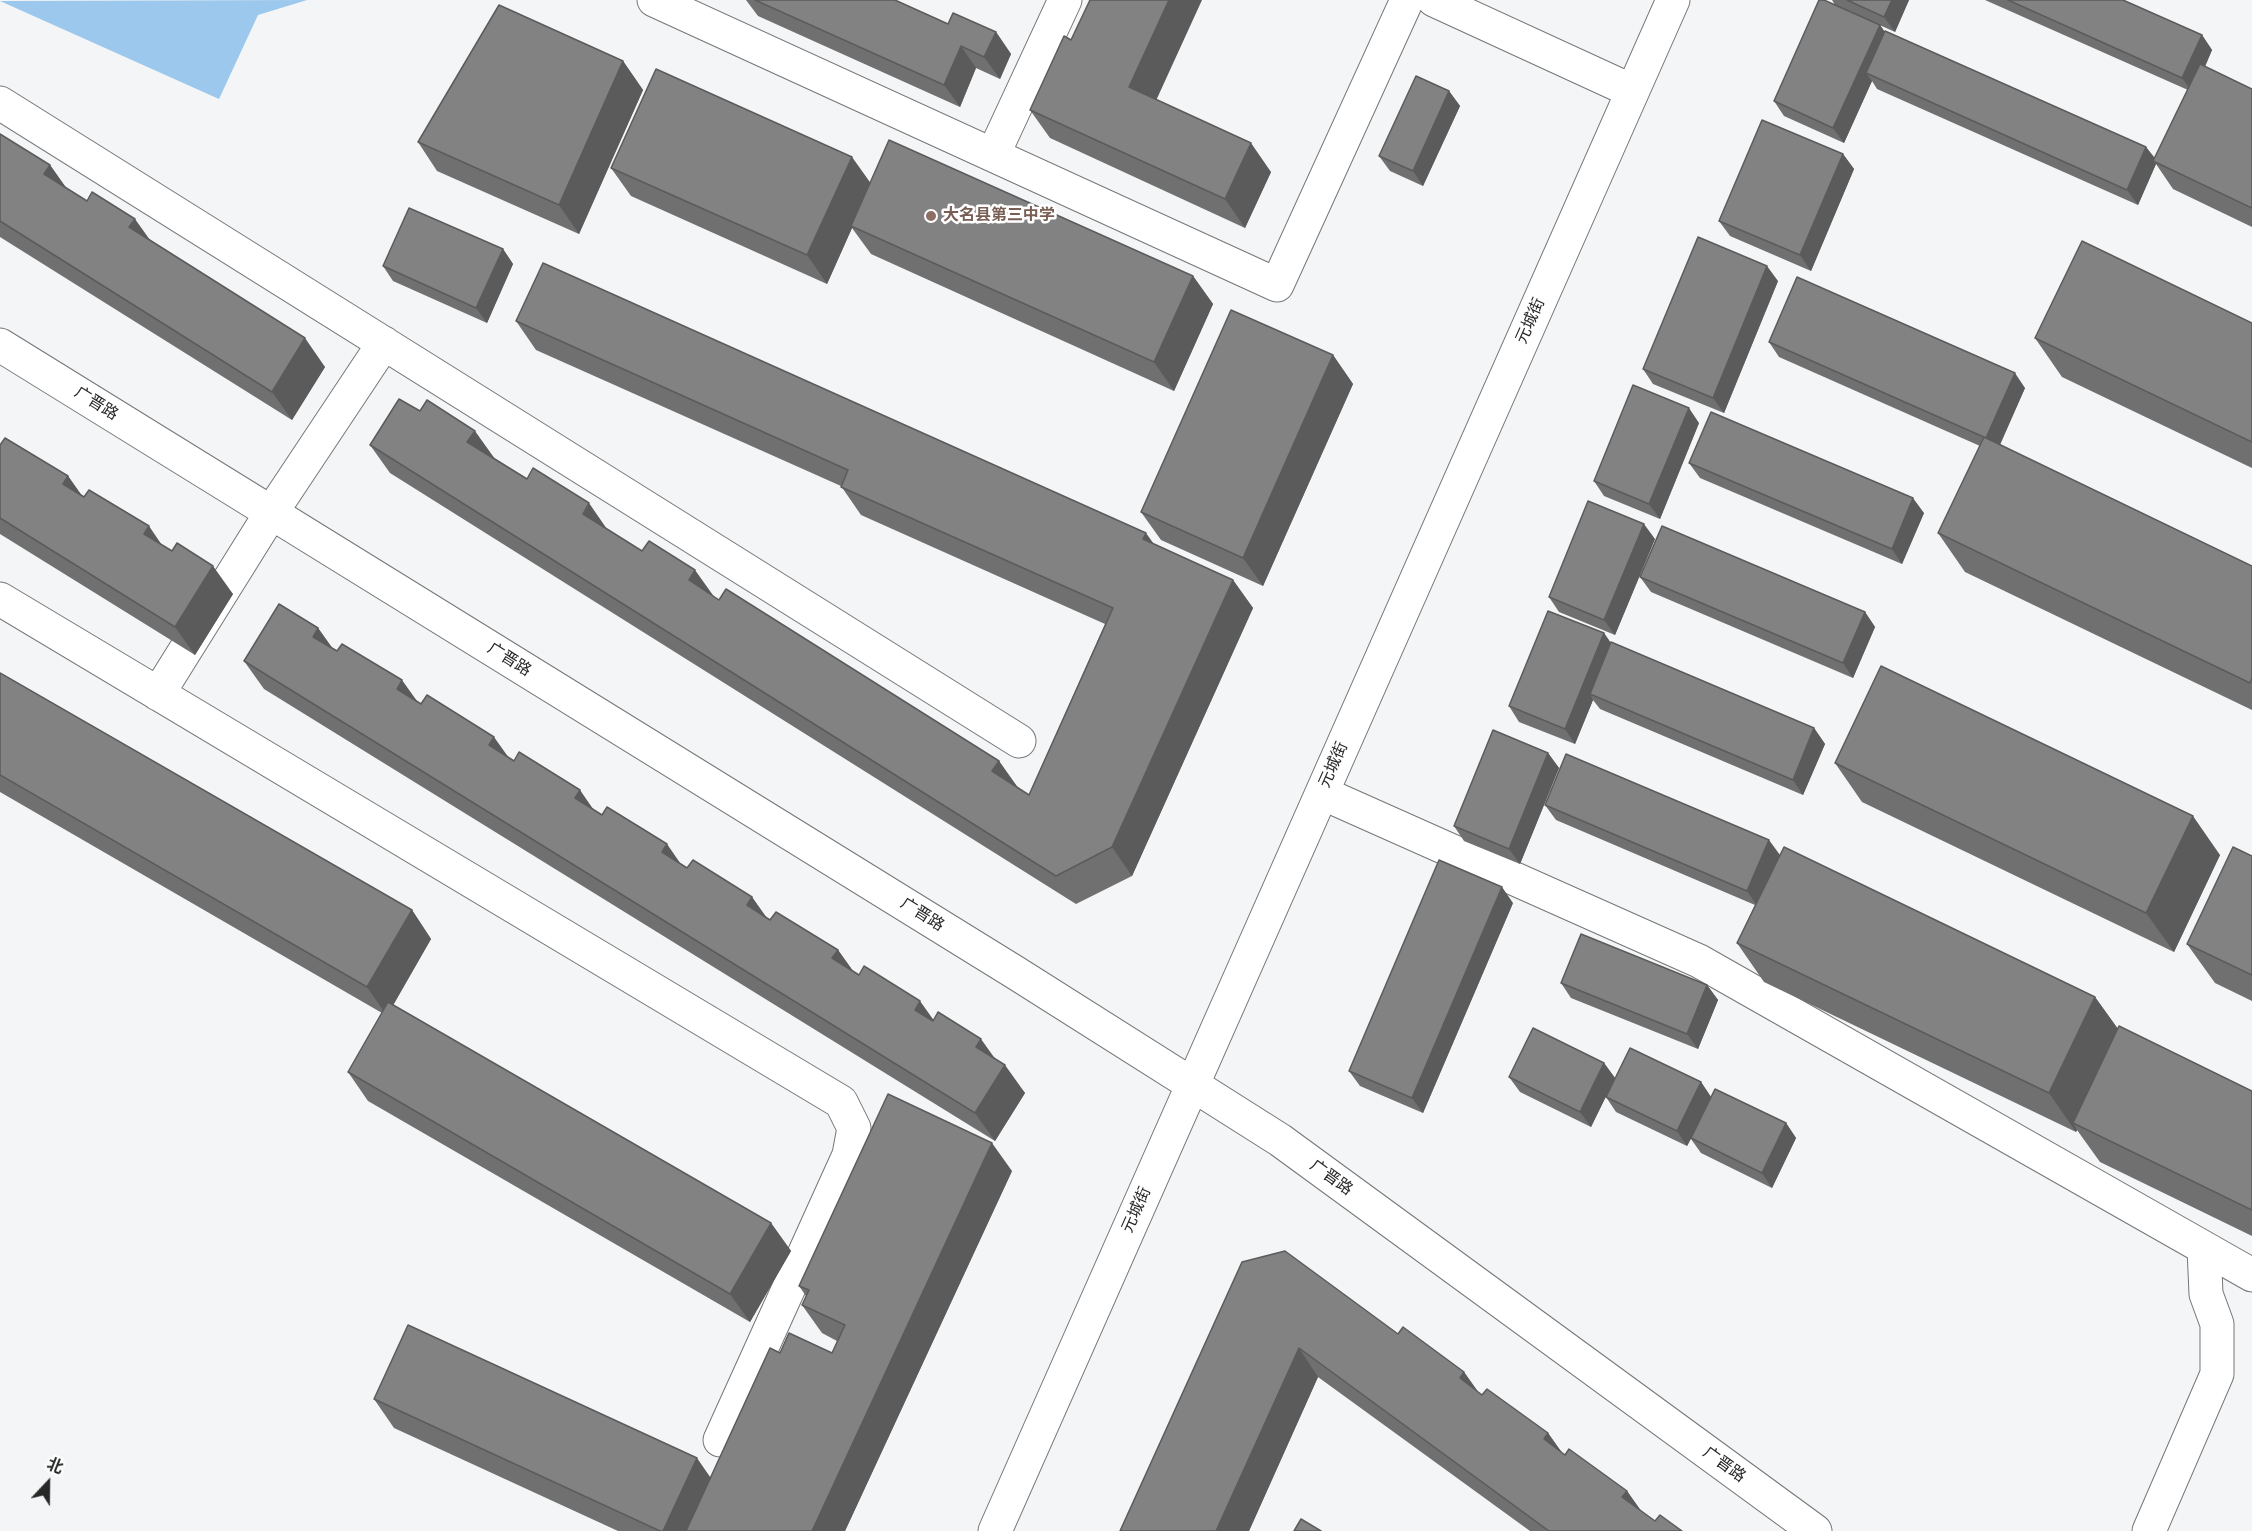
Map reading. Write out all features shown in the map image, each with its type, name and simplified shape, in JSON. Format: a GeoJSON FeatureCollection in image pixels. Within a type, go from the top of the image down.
{"type":"FeatureCollection","features":[{"type":"Feature","properties":{"kind":"street"},"geometry":{"type":"LineString","coordinates":[[654,0],[1277,285],[1407,0]]}},
{"type":"Feature","properties":{"kind":"street"},"geometry":{"type":"LineString","coordinates":[[993,155],[1065,0]]}},
{"type":"Feature","properties":{"kind":"street"},"geometry":{"type":"LineString","coordinates":[[1434,0],[1632,91]]}},
{"type":"Feature","properties":{"kind":"street","name":"元城街"},"geometry":{"type":"LineString","coordinates":[[995,1531],[1673,0]]}},
{"type":"Feature","properties":{"kind":"street"},"geometry":{"type":"LineString","coordinates":[[0,103],[1019,741]]}},
{"type":"Feature","properties":{"kind":"street"},"geometry":{"type":"LineString","coordinates":[[158,694],[271,513],[384,343]]}},
{"type":"Feature","properties":{"kind":"street","name":"广晋路"},"geometry":{"type":"LineString","coordinates":[[0,345],[1280,1140],[1815,1531]]}},
{"type":"Feature","properties":{"kind":"street"},"geometry":{"type":"LineString","coordinates":[[0,599],[841,1102],[854,1128],[849,1155],[720,1440]]}},
{"type":"Feature","properties":{"kind":"street"},"geometry":{"type":"LineString","coordinates":[[1322,793],[1700,961],[2252,1275]]}},
{"type":"Feature","properties":{"kind":"street"},"geometry":{"type":"LineString","coordinates":[[2149,1531],[2217,1374],[2217,1324],[2206,1294],[2204,1248]]}},
{"type":"Feature","properties":{"kind":"shaded area"},"geometry":{"type":"Polygon","coordinates":[[[307,0],[258,15],[219,99],[0,1],[307,0]]]}},
{"type":"Feature","properties":{"kind":"building"},"geometry":{"type":"Polygon","coordinates":[[[755,0],[895,0],[948,24],[953,13],[996,32],[984,57],[961,46],[944,85],[755,0]]]}},
{"type":"Feature","properties":{"kind":"building"},"geometry":{"type":"Polygon","coordinates":[[[1090,0],[1169,0],[1129,87],[1251,143],[1225,199],[1030,110],[1064,36],[1071,40],[1090,0]]]}},
{"type":"Feature","properties":{"kind":"building"},"geometry":{"type":"Polygon","coordinates":[[[1819,0],[1824,0],[1880,25],[1833,128],[1774,101],[1819,0]]]}},
{"type":"Feature","properties":{"kind":"building"},"geometry":{"type":"Polygon","coordinates":[[[1847,0],[1892,0],[1884,17],[1847,0]]]}},
{"type":"Feature","properties":{"kind":"building"},"geometry":{"type":"Polygon","coordinates":[[[2008,0],[2123,0],[2202,35],[2182,78],[2008,0]]]}},
{"type":"Feature","properties":{"kind":"building"},"geometry":{"type":"Polygon","coordinates":[[[499,5],[623,61],[559,205],[418,142],[499,5]]]}},
{"type":"Feature","properties":{"kind":"building"},"geometry":{"type":"Polygon","coordinates":[[[1885,31],[2146,147],[2127,190],[1866,73],[1885,31]]]}},
{"type":"Feature","properties":{"kind":"building"},"geometry":{"type":"Polygon","coordinates":[[[2200,64],[2252,89],[2252,208],[2153,161],[2200,64]]]}},
{"type":"Feature","properties":{"kind":"building"},"geometry":{"type":"Polygon","coordinates":[[[656,69],[852,157],[807,255],[611,168],[656,69]]]}},
{"type":"Feature","properties":{"kind":"building"},"geometry":{"type":"Polygon","coordinates":[[[1416,76],[1449,91],[1413,171],[1379,156],[1416,76]]]}},
{"type":"Feature","properties":{"kind":"building"},"geometry":{"type":"Polygon","coordinates":[[[1762,120],[1843,154],[1800,255],[1719,221],[1762,120]]]}},
{"type":"Feature","properties":{"kind":"building"},"geometry":{"type":"Polygon","coordinates":[[[0,134],[50,165],[44,174],[87,201],[92,192],[135,219],[129,227],[305,338],[272,392],[0,221],[0,134]]]}},
{"type":"Feature","properties":{"kind":"building"},"geometry":{"type":"Polygon","coordinates":[[[889,140],[1193,276],[1154,362],[851,226],[889,140]]]}},
{"type":"Feature","properties":{"kind":"building"},"geometry":{"type":"Polygon","coordinates":[[[409,208],[503,249],[476,308],[383,266],[409,208]]]}},
{"type":"Feature","properties":{"kind":"building"},"geometry":{"type":"Polygon","coordinates":[[[1698,237],[1767,266],[1713,398],[1643,369],[1698,237]]]}},
{"type":"Feature","properties":{"kind":"building"},"geometry":{"type":"Polygon","coordinates":[[[2082,241],[2252,323],[2252,442],[2035,338],[2082,241]]]}},
{"type":"Feature","properties":{"kind":"building"},"geometry":{"type":"Polygon","coordinates":[[[543,263],[1146,533],[1143,539],[1233,580],[1112,847],[1056,876],[370,445],[399,399],[420,411],[427,400],[475,431],[467,442],[527,479],[533,468],[589,503],[583,514],[642,551],[649,541],[695,570],[689,580],[719,600],[726,589],[999,761],[992,771],[1029,795],[1113,608],[841,487],[848,470],[516,321],[543,263]]]}},
{"type":"Feature","properties":{"kind":"building"},"geometry":{"type":"Polygon","coordinates":[[[1797,277],[2015,373],[1986,438],[1769,342],[1797,277]]]}},
{"type":"Feature","properties":{"kind":"building"},"geometry":{"type":"Polygon","coordinates":[[[1231,310],[1333,355],[1243,558],[1141,512],[1231,310]]]}},
{"type":"Feature","properties":{"kind":"building"},"geometry":{"type":"Polygon","coordinates":[[[1633,385],[1689,408],[1649,504],[1594,481],[1633,385]]]}},
{"type":"Feature","properties":{"kind":"building"},"geometry":{"type":"Polygon","coordinates":[[[1711,412],[1913,498],[1892,549],[1689,463],[1711,412]]]}},
{"type":"Feature","properties":{"kind":"building"},"geometry":{"type":"Polygon","coordinates":[[[1984,437],[2252,566],[2252,678],[2250,683],[1938,533],[1984,437]]]}},
{"type":"Feature","properties":{"kind":"building"},"geometry":{"type":"Polygon","coordinates":[[[5,438],[68,476],[63,484],[84,497],[89,490],[149,526],[144,534],[172,551],[177,543],[213,566],[175,627],[0,518],[0,445],[5,438]]]}},
{"type":"Feature","properties":{"kind":"building"},"geometry":{"type":"Polygon","coordinates":[[[1588,501],[1644,524],[1604,620],[1549,597],[1588,501]]]}},
{"type":"Feature","properties":{"kind":"building"},"geometry":{"type":"Polygon","coordinates":[[[1662,526],[1865,612],[1843,663],[1640,577],[1662,526]]]}},
{"type":"Feature","properties":{"kind":"building"},"geometry":{"type":"Polygon","coordinates":[[[279,604],[318,628],[313,637],[337,651],[342,644],[402,680],[397,689],[421,704],[427,695],[494,737],[489,745],[514,761],[519,752],[580,790],[575,798],[602,815],[607,807],[667,844],[662,852],[687,868],[693,860],[752,897],[747,905],[770,920],[776,912],[838,950],[832,958],[859,975],[864,966],[920,1001],[915,1010],[933,1021],[938,1012],[981,1039],[976,1047],[1005,1065],[975,1113],[244,661],[279,604]]]}},
{"type":"Feature","properties":{"kind":"building"},"geometry":{"type":"Polygon","coordinates":[[[1548,611],[1604,633],[1565,729],[1509,706],[1548,611]]]}},
{"type":"Feature","properties":{"kind":"building"},"geometry":{"type":"Polygon","coordinates":[[[1611,642],[1814,728],[1793,780],[1590,694],[1611,642]]]}},
{"type":"Feature","properties":{"kind":"building"},"geometry":{"type":"Polygon","coordinates":[[[1881,666],[2193,816],[2146,913],[1835,763],[1881,666]]]}},
{"type":"Feature","properties":{"kind":"building"},"geometry":{"type":"Polygon","coordinates":[[[0,673],[412,910],[367,987],[0,775],[0,673]]]}},
{"type":"Feature","properties":{"kind":"building"},"geometry":{"type":"Polygon","coordinates":[[[1493,730],[1548,753],[1509,849],[1454,826],[1493,730]]]}},
{"type":"Feature","properties":{"kind":"building"},"geometry":{"type":"Polygon","coordinates":[[[1566,754],[1769,840],[1747,891],[1545,805],[1566,754]]]}},
{"type":"Feature","properties":{"kind":"building"},"geometry":{"type":"Polygon","coordinates":[[[1784,847],[2095,997],[2049,1093],[1737,943],[1784,847]]]}},
{"type":"Feature","properties":{"kind":"building"},"geometry":{"type":"Polygon","coordinates":[[[2233,847],[2252,856],[2252,975],[2187,944],[2233,847]]]}},
{"type":"Feature","properties":{"kind":"building"},"geometry":{"type":"Polygon","coordinates":[[[1439,860],[1502,887],[1412,1098],[1349,1071],[1439,860]]]}},
{"type":"Feature","properties":{"kind":"building"},"geometry":{"type":"Polygon","coordinates":[[[1581,934],[1707,985],[1687,1034],[1561,983],[1581,934]]]}},
{"type":"Feature","properties":{"kind":"building"},"geometry":{"type":"Polygon","coordinates":[[[388,1002],[771,1223],[730,1294],[348,1072],[388,1002]]]}},
{"type":"Feature","properties":{"kind":"building"},"geometry":{"type":"Polygon","coordinates":[[[2119,1026],[2252,1091],[2252,1210],[2073,1123],[2119,1026]]]}},
{"type":"Feature","properties":{"kind":"building"},"geometry":{"type":"Polygon","coordinates":[[[1533,1028],[1604,1063],[1580,1112],[1509,1077],[1533,1028]]]}},
{"type":"Feature","properties":{"kind":"building"},"geometry":{"type":"Polygon","coordinates":[[[1630,1048],[1701,1082],[1677,1131],[1606,1097],[1630,1048]]]}},
{"type":"Feature","properties":{"kind":"building"},"geometry":{"type":"Polygon","coordinates":[[[1715,1089],[1786,1123],[1762,1173],[1691,1138],[1715,1089]]]}},
{"type":"Feature","properties":{"kind":"building"},"geometry":{"type":"Polygon","coordinates":[[[888,1094],[992,1143],[812,1531],[686,1531],[770,1348],[780,1353],[789,1333],[832,1353],[845,1325],[802,1305],[809,1290],[799,1286],[888,1094]]]}},
{"type":"Feature","properties":{"kind":"building"},"geometry":{"type":"Polygon","coordinates":[[[1285,1251],[1398,1334],[1403,1327],[1464,1372],[1460,1378],[1482,1395],[1487,1389],[1548,1433],[1544,1439],[1565,1455],[1569,1449],[1627,1491],[1622,1497],[1655,1521],[1660,1515],[1682,1531],[1549,1531],[1299,1348],[1216,1531],[1120,1531],[1242,1262],[1285,1251]]]}},
{"type":"Feature","properties":{"kind":"building"},"geometry":{"type":"Polygon","coordinates":[[[408,1325],[697,1458],[663,1531],[374,1399],[408,1325]]]}},
{"type":"Feature","properties":{"kind":"building"},"geometry":{"type":"Polygon","coordinates":[[[1301,1519],[1321,1531],[1294,1531],[1301,1519]]]}},
{"type":"Feature","properties":{"kind":"place","name":"大名县第三中学"},"geometry":{"type":"Point","coordinates":[931,216]}}]}
